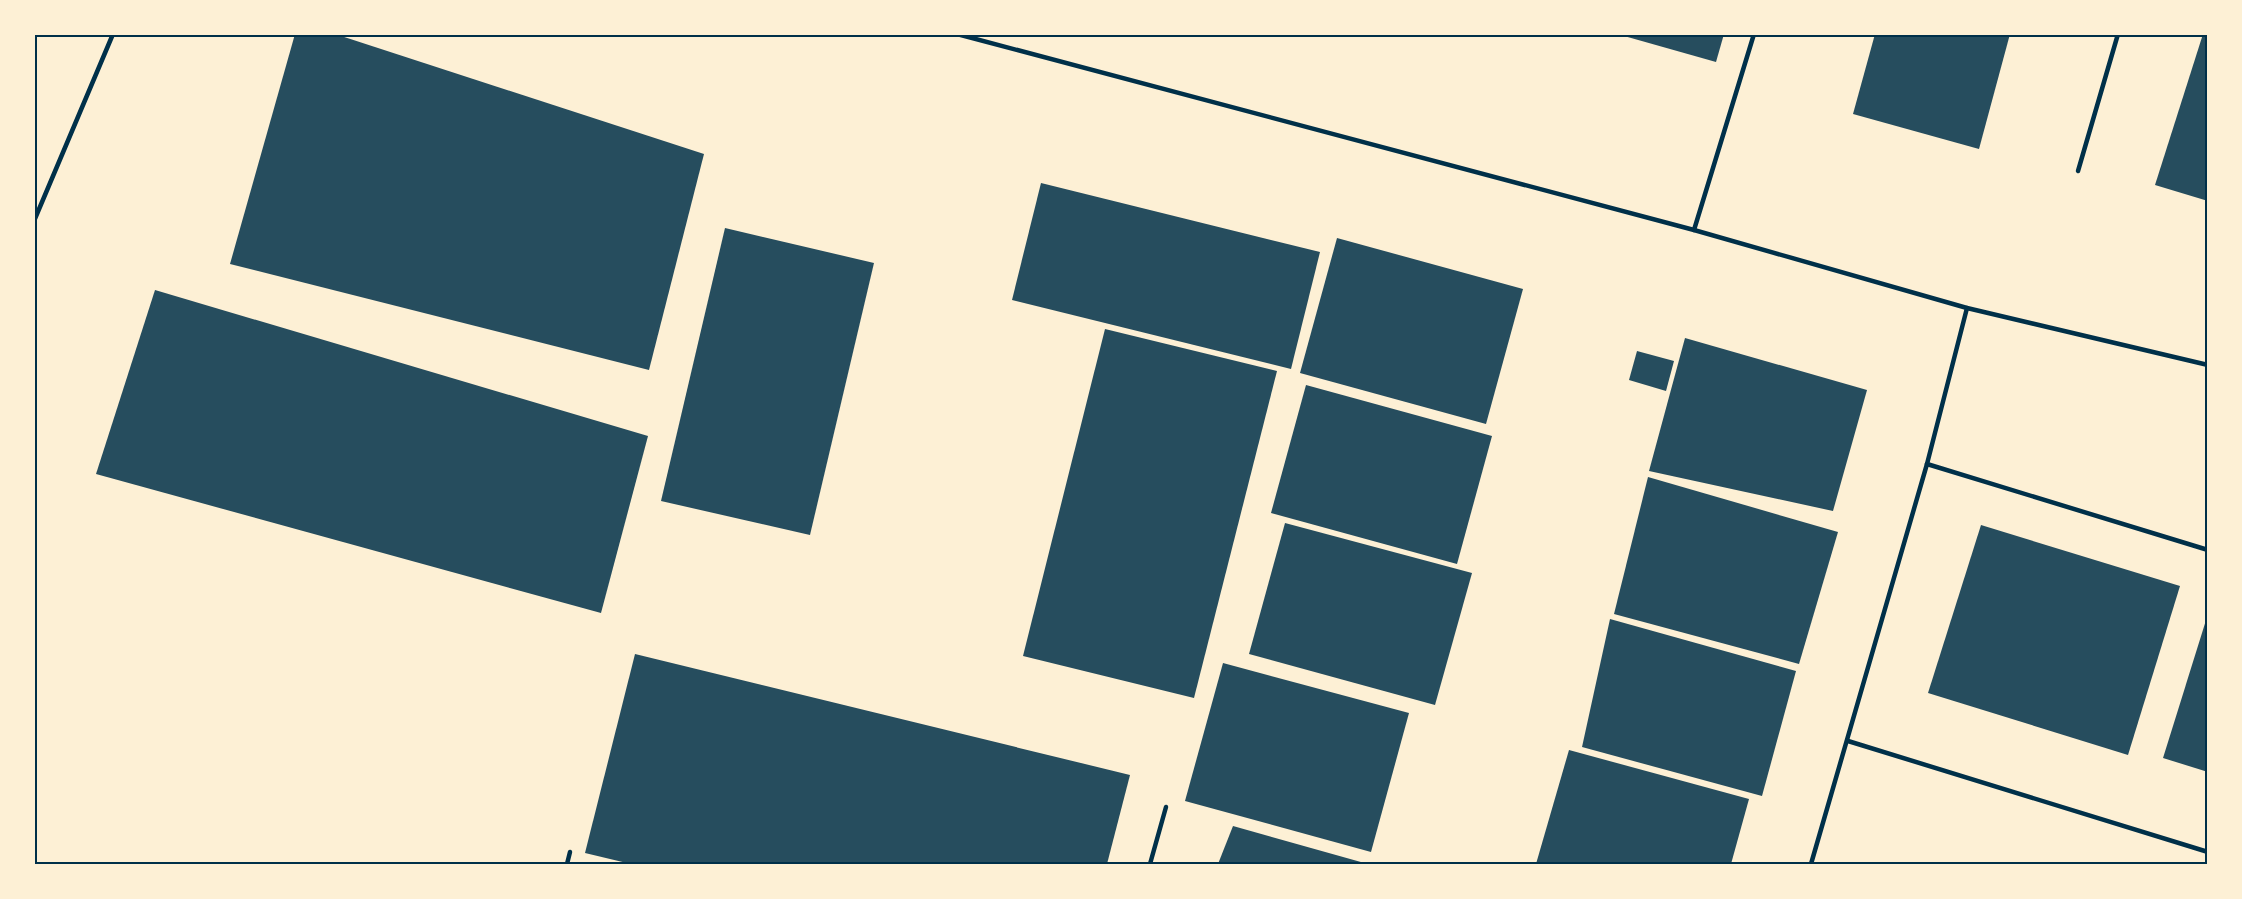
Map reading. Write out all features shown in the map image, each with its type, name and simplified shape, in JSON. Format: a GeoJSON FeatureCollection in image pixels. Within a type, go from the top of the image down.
{"type":"FeatureCollection","features":[{"type":"Feature","properties":{"kind":"lane"},"geometry":{"type":"LineString","coordinates":[[957,34],[1694,231],[1967,308],[2208,365]]}},
{"type":"Feature","properties":{"kind":"lane"},"geometry":{"type":"LineString","coordinates":[[1694,231],[1754,34]]}},
{"type":"Feature","properties":{"kind":"lane"},"geometry":{"type":"LineString","coordinates":[[2078,171],[2118,34]]}},
{"type":"Feature","properties":{"kind":"lane"},"geometry":{"type":"LineString","coordinates":[[34,221],[111,36]]}},
{"type":"Feature","properties":{"kind":"lane"},"geometry":{"type":"LineString","coordinates":[[1811,864],[1927,464],[1967,308]]}},
{"type":"Feature","properties":{"kind":"lane"},"geometry":{"type":"LineString","coordinates":[[1927,464],[2208,550]]}},
{"type":"Feature","properties":{"kind":"lane"},"geometry":{"type":"LineString","coordinates":[[1848,741],[2208,852]]}},
{"type":"Feature","properties":{"kind":"lane"},"geometry":{"type":"LineString","coordinates":[[1150,864],[1166,807]]}},
{"type":"Feature","properties":{"kind":"lane"},"geometry":{"type":"LineString","coordinates":[[567,864],[570,852]]}},
{"type":"Feature","properties":{"kind":"building"},"geometry":{"type":"Polygon","coordinates":[[[295,34],[335,34],[704,154],[649,370],[230,264],[295,34]]]}},
{"type":"Feature","properties":{"kind":"building"},"geometry":{"type":"Polygon","coordinates":[[[1617,34],[1724,34],[1716,62],[1617,34]]]}},
{"type":"Feature","properties":{"kind":"building"},"geometry":{"type":"Polygon","coordinates":[[[1875,34],[2010,34],[1979,149],[1853,114],[1875,34]]]}},
{"type":"Feature","properties":{"kind":"building"},"geometry":{"type":"Polygon","coordinates":[[[2203,34],[2208,34],[2208,201],[2155,185],[2203,34]]]}},
{"type":"Feature","properties":{"kind":"building"},"geometry":{"type":"Polygon","coordinates":[[[1041,183],[1320,252],[1291,369],[1012,300],[1041,183]]]}},
{"type":"Feature","properties":{"kind":"building"},"geometry":{"type":"Polygon","coordinates":[[[725,228],[874,263],[810,535],[661,501],[725,228]]]}},
{"type":"Feature","properties":{"kind":"building"},"geometry":{"type":"Polygon","coordinates":[[[1337,238],[1523,289],[1486,424],[1300,373],[1337,238]]]}},
{"type":"Feature","properties":{"kind":"building"},"geometry":{"type":"Polygon","coordinates":[[[155,290],[648,436],[601,613],[96,474],[155,290]]]}},
{"type":"Feature","properties":{"kind":"building"},"geometry":{"type":"Polygon","coordinates":[[[1105,329],[1277,371],[1194,698],[1023,656],[1105,329]]]}},
{"type":"Feature","properties":{"kind":"building"},"geometry":{"type":"Polygon","coordinates":[[[1685,338],[1867,390],[1833,511],[1649,471],[1685,338]]]}},
{"type":"Feature","properties":{"kind":"building"},"geometry":{"type":"Polygon","coordinates":[[[1637,351],[1674,361],[1666,391],[1629,380],[1637,351]]]}},
{"type":"Feature","properties":{"kind":"building"},"geometry":{"type":"Polygon","coordinates":[[[1306,385],[1492,436],[1457,564],[1271,513],[1306,385]]]}},
{"type":"Feature","properties":{"kind":"building"},"geometry":{"type":"Polygon","coordinates":[[[1648,477],[1838,532],[1799,664],[1614,614],[1648,477]]]}},
{"type":"Feature","properties":{"kind":"building"},"geometry":{"type":"Polygon","coordinates":[[[1285,523],[1472,573],[1435,705],[1249,654],[1285,523]]]}},
{"type":"Feature","properties":{"kind":"building"},"geometry":{"type":"Polygon","coordinates":[[[1981,525],[2180,586],[2128,755],[1928,693],[1981,525]]]}},
{"type":"Feature","properties":{"kind":"building"},"geometry":{"type":"Polygon","coordinates":[[[2208,617],[2208,772],[2163,758],[2208,617]]]}},
{"type":"Feature","properties":{"kind":"building"},"geometry":{"type":"Polygon","coordinates":[[[1610,619],[1796,671],[1762,796],[1582,747],[1610,619]]]}},
{"type":"Feature","properties":{"kind":"building"},"geometry":{"type":"Polygon","coordinates":[[[635,654],[1130,775],[1107,864],[631,864],[585,853],[635,654]]]}},
{"type":"Feature","properties":{"kind":"building"},"geometry":{"type":"Polygon","coordinates":[[[1223,663],[1409,713],[1371,852],[1185,801],[1223,663]]]}},
{"type":"Feature","properties":{"kind":"building"},"geometry":{"type":"Polygon","coordinates":[[[1569,750],[1749,799],[1731,864],[1536,864],[1569,750]]]}},
{"type":"Feature","properties":{"kind":"building"},"geometry":{"type":"Polygon","coordinates":[[[1233,826],[1368,864],[1218,864],[1233,826]]]}}]}
